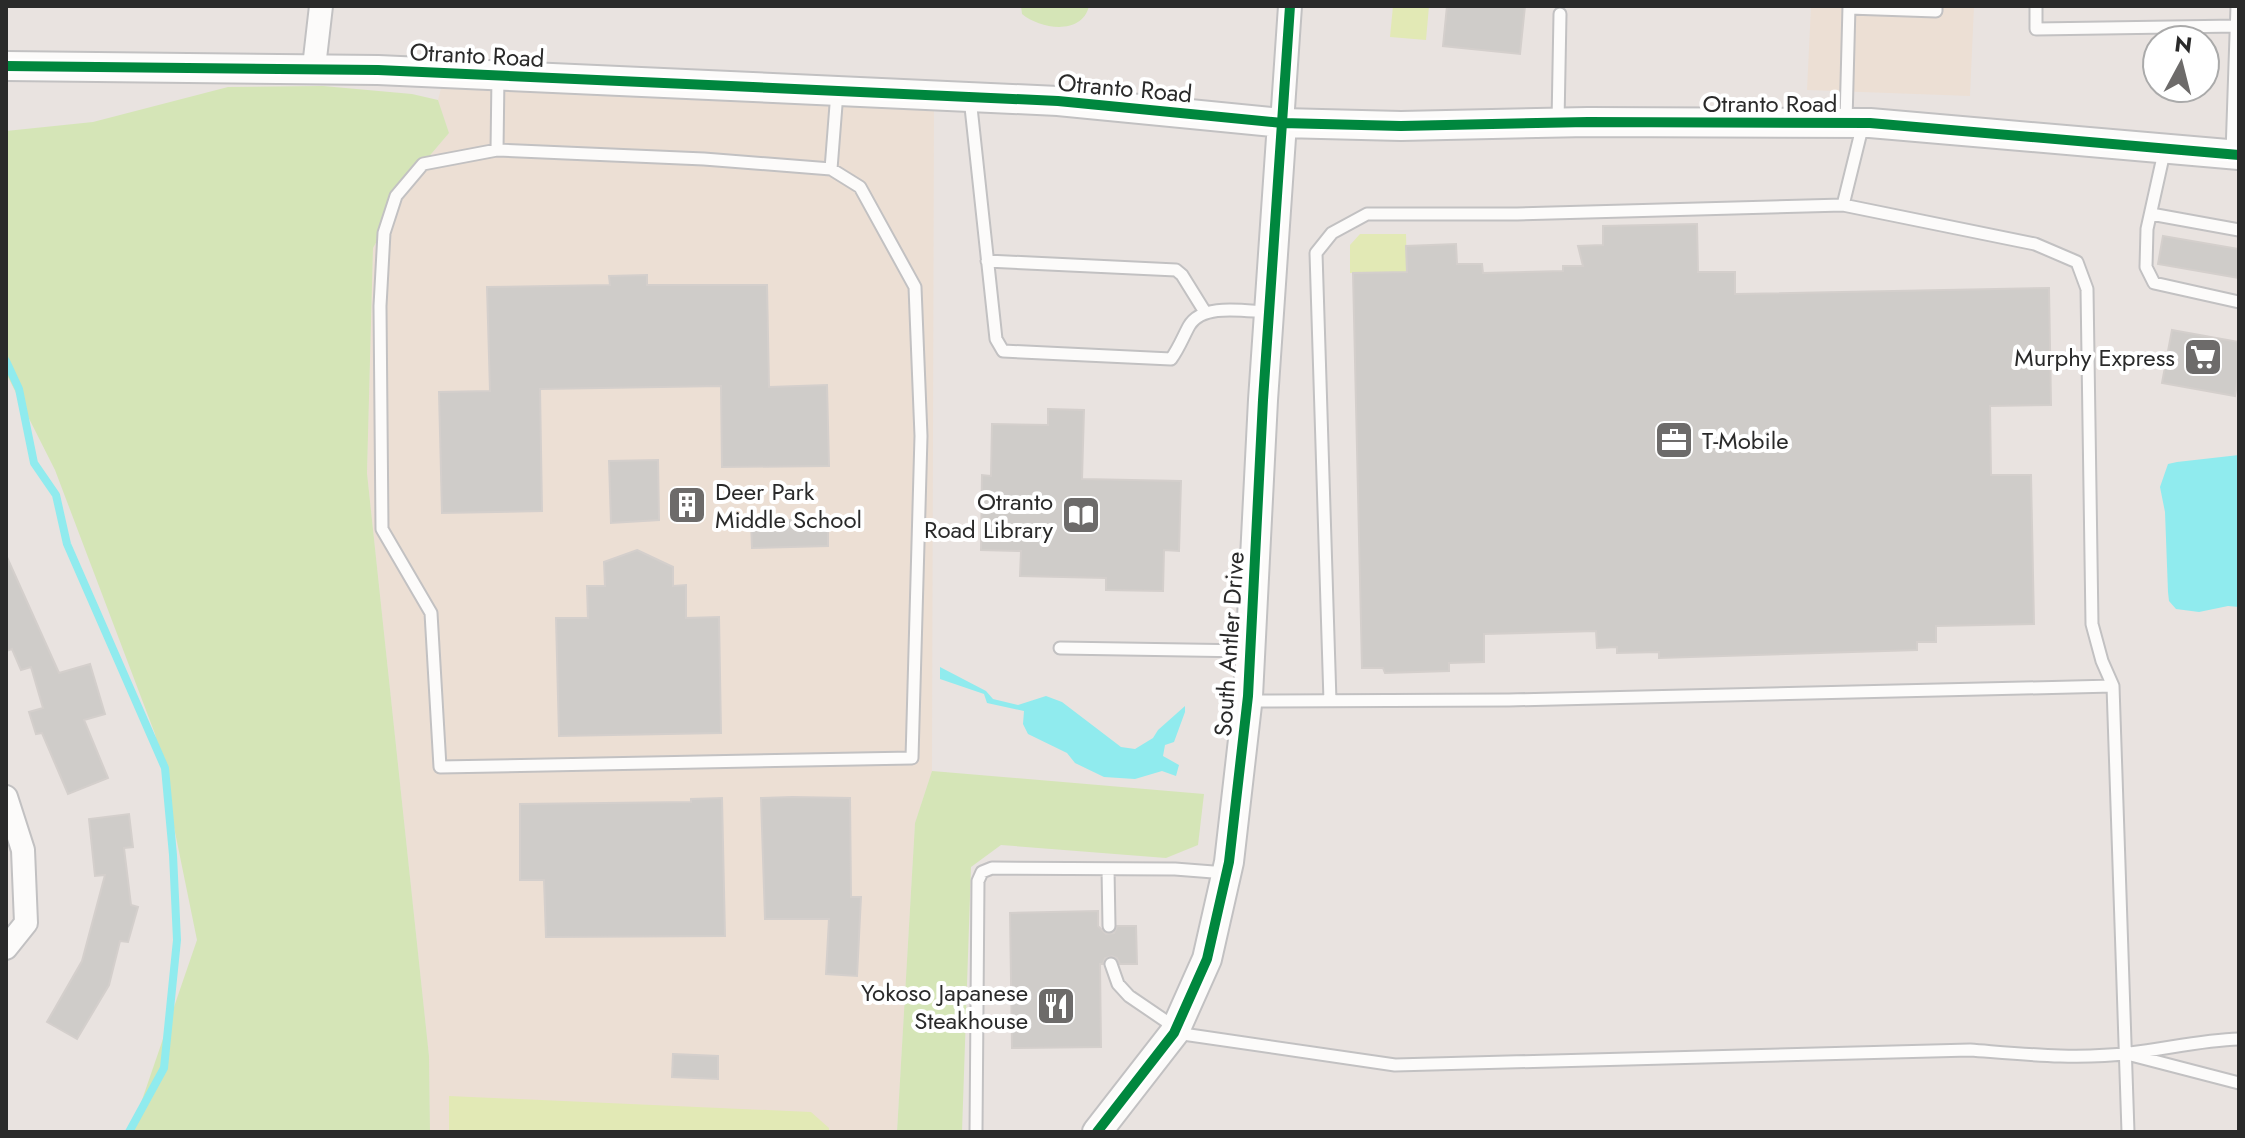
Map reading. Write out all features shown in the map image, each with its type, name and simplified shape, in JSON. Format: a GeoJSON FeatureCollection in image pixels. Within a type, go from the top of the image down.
{"type":"FeatureCollection","features":[{"type":"Feature","properties":{"kind":"street"},"geometry":{"type":"LineString","coordinates":[[314,67],[321,6]]}},
{"type":"Feature","properties":{"kind":"street"},"geometry":{"type":"LineString","coordinates":[[1282,123],[1290,6]]}},
{"type":"Feature","properties":{"kind":"street","name":"Otranto Road"},"geometry":{"type":"LineString","coordinates":[[6,66],[314,67],[1058,101],[1282,123],[1401,126],[1854,123],[2236,155]]}},
{"type":"Feature","properties":{"kind":"street","name":"South Antler Drive"},"geometry":{"type":"LineString","coordinates":[[1097,1132],[1175,1031],[1207,959],[1226,873],[1247,701],[1282,123]]}},
{"type":"Feature","properties":{"kind":"street"},"geometry":{"type":"LineString","coordinates":[[6,797],[23,850],[26,923],[6,948]]}},
{"type":"Feature","properties":{"kind":"lane"},"geometry":{"type":"LineString","coordinates":[[1843,205],[1854,123],[1849,7],[1936,11],[1936,6]]}},
{"type":"Feature","properties":{"kind":"lane"},"geometry":{"type":"LineString","coordinates":[[2036,6],[2036,29],[2238,26]]}},
{"type":"Feature","properties":{"kind":"lane"},"geometry":{"type":"LineString","coordinates":[[2236,155],[2237,6]]}},
{"type":"Feature","properties":{"kind":"lane"},"geometry":{"type":"LineString","coordinates":[[1558,123],[1560,14]]}},
{"type":"Feature","properties":{"kind":"lane"},"geometry":{"type":"LineString","coordinates":[[497,150],[498,76]]}},
{"type":"Feature","properties":{"kind":"lane"},"geometry":{"type":"LineString","coordinates":[[831,169],[837,91]]}},
{"type":"Feature","properties":{"kind":"lane"},"geometry":{"type":"LineString","coordinates":[[970,97],[996,339],[1003,351],[1171,359],[1191,322],[1205,312],[1269,312]]}},
{"type":"Feature","properties":{"kind":"lane"},"geometry":{"type":"LineString","coordinates":[[2166,148],[2147,229],[2146,267],[2154,283],[2239,302]]}},
{"type":"Feature","properties":{"kind":"lane"},"geometry":{"type":"LineString","coordinates":[[497,150],[704,159],[831,169],[860,187],[915,287],[921,436],[912,758],[440,767],[431,613],[382,529],[380,306],[384,233],[396,196],[423,164],[497,150]]}},
{"type":"Feature","properties":{"kind":"lane"},"geometry":{"type":"LineString","coordinates":[[1330,701],[1316,253],[1332,233],[1367,214],[1517,214],[1843,205],[2035,244],[2077,262],[2087,289],[2092,624],[2113,686],[2128,1132]]}},
{"type":"Feature","properties":{"kind":"lane"},"geometry":{"type":"LineString","coordinates":[[2151,214],[2239,230]]}},
{"type":"Feature","properties":{"kind":"lane"},"geometry":{"type":"LineString","coordinates":[[987,261],[1176,270],[1205,312]]}},
{"type":"Feature","properties":{"kind":"lane"},"geometry":{"type":"LineString","coordinates":[[1060,648],[1250,651]]}},
{"type":"Feature","properties":{"kind":"lane"},"geometry":{"type":"LineString","coordinates":[[1247,701],[1509,700],[2113,686]]}},
{"type":"Feature","properties":{"kind":"lane"},"geometry":{"type":"LineString","coordinates":[[976,1132],[978,881],[982,872],[992,868],[1175,869],[1226,873]]}},
{"type":"Feature","properties":{"kind":"lane"},"geometry":{"type":"LineString","coordinates":[[1108,869],[1109,926]]}},
{"type":"Feature","properties":{"kind":"lane"},"geometry":{"type":"LineString","coordinates":[[1111,964],[1118,984],[1129,996],[1175,1031],[1395,1065],[1970,1050],[2049,1056],[2127,1054],[2219,1039],[2239,1039]]}},
{"type":"Feature","properties":{"kind":"lane"},"geometry":{"type":"LineString","coordinates":[[2127,1054],[2239,1083]]}},
{"type":"Feature","properties":{"kind":"shaded area"},"geometry":{"type":"Polygon","coordinates":[[[1811,6],[1974,6],[1970,96],[1807,90],[1811,6]]]}},
{"type":"Feature","properties":{"kind":"shaded area"},"geometry":{"type":"Polygon","coordinates":[[[445,73],[934,96],[932,771],[915,823],[897,1132],[430,1132],[429,1056],[367,473],[373,248],[415,173],[449,133],[438,100],[445,73]]]}},
{"type":"Feature","properties":{"kind":"green space"},"geometry":{"type":"Polygon","coordinates":[[[1021,6],[1089,6],[1078,22],[1060,27],[1030,19],[1022,14],[1021,6]]]}},
{"type":"Feature","properties":{"kind":"green space"},"geometry":{"type":"Polygon","coordinates":[[[1393,6],[1429,6],[1426,40],[1390,37],[1393,6]]]}},
{"type":"Feature","properties":{"kind":"green space"},"geometry":{"type":"Polygon","coordinates":[[[323,86],[412,94],[438,100],[449,133],[415,173],[373,248],[367,473],[429,1056],[430,1132],[131,1132],[197,940],[155,734],[55,470],[6,373],[6,131],[93,122],[228,87],[323,86]]]}},
{"type":"Feature","properties":{"kind":"green space"},"geometry":{"type":"Polygon","coordinates":[[[1360,234],[1406,234],[1407,272],[1350,273],[1350,245],[1360,234]]]}},
{"type":"Feature","properties":{"kind":"green space"},"geometry":{"type":"Polygon","coordinates":[[[932,771],[1204,794],[1198,845],[1166,858],[1001,845],[971,867],[962,1132],[897,1132],[915,823],[932,771]]]}},
{"type":"Feature","properties":{"kind":"green space"},"geometry":{"type":"Polygon","coordinates":[[[449,1096],[811,1112],[829,1128],[829,1132],[449,1132],[449,1096]]]}},
{"type":"Feature","properties":{"kind":"water"},"geometry":{"type":"Polygon","coordinates":[[[2239,455],[2239,607],[2199,612],[2176,609],[2169,601],[2165,512],[2160,487],[2168,464],[2239,455]]]}},
{"type":"Feature","properties":{"kind":"water"},"geometry":{"type":"Polygon","coordinates":[[[940,667],[986,691],[993,699],[1018,705],[1046,696],[1062,702],[1121,747],[1135,749],[1153,738],[1185,706],[1174,742],[1165,745],[1163,756],[1179,765],[1176,776],[1162,771],[1135,779],[1104,777],[1075,763],[1067,753],[1028,734],[1023,724],[1024,711],[987,703],[984,694],[940,679],[940,667]]]}},
{"type":"Feature","properties":{"kind":"building"},"geometry":{"type":"Polygon","coordinates":[[[1447,6],[1525,6],[1520,54],[1443,46],[1447,6]]]}},
{"type":"Feature","properties":{"kind":"building","name":"T-Mobile"},"geometry":{"type":"Polygon","coordinates":[[[1697,224],[1698,272],[1735,272],[1735,294],[2049,288],[2051,405],[1990,406],[1991,475],[2031,475],[2034,624],[1936,626],[1936,642],[1917,642],[1917,650],[1659,658],[1659,652],[1617,653],[1617,647],[1597,648],[1596,631],[1484,634],[1484,662],[1449,663],[1449,671],[1385,673],[1383,668],[1362,668],[1353,273],[1407,272],[1406,246],[1456,244],[1457,264],[1482,264],[1483,273],[1563,271],[1563,266],[1583,266],[1578,246],[1603,245],[1603,226],[1697,224]]]}},
{"type":"Feature","properties":{"kind":"building"},"geometry":{"type":"Polygon","coordinates":[[[2163,236],[2239,249],[2239,278],[2158,264],[2163,236]]]}},
{"type":"Feature","properties":{"kind":"building"},"geometry":{"type":"Polygon","coordinates":[[[647,275],[647,285],[767,285],[769,387],[827,385],[829,466],[722,467],[721,386],[540,389],[542,511],[442,513],[439,392],[490,391],[487,287],[610,285],[609,276],[647,275]]]}},
{"type":"Feature","properties":{"kind":"building","name":"Murphy Express"},"geometry":{"type":"Polygon","coordinates":[[[2172,330],[2239,342],[2235,396],[2162,383],[2172,330]]]}},
{"type":"Feature","properties":{"kind":"building","name":"Otranto Road Library"},"geometry":{"type":"Polygon","coordinates":[[[1048,409],[1084,410],[1082,479],[1181,481],[1179,551],[1164,550],[1163,591],[1106,590],[1106,578],[1020,576],[1021,551],[981,550],[982,475],[991,476],[992,424],[1048,425],[1048,409]]]}},
{"type":"Feature","properties":{"kind":"building"},"geometry":{"type":"Polygon","coordinates":[[[658,460],[659,520],[611,523],[609,461],[658,460]]]}},
{"type":"Feature","properties":{"kind":"building","name":"Deer Park Middle School"},"geometry":{"type":"Polygon","coordinates":[[[828,519],[828,546],[752,548],[751,521],[828,519]]]}},
{"type":"Feature","properties":{"kind":"building"},"geometry":{"type":"Polygon","coordinates":[[[637,550],[673,567],[673,586],[686,585],[686,618],[719,617],[721,733],[559,736],[556,618],[588,618],[587,586],[605,586],[604,562],[637,550]]]}},
{"type":"Feature","properties":{"kind":"building"},"geometry":{"type":"Polygon","coordinates":[[[6,555],[59,673],[90,664],[105,714],[84,720],[108,778],[68,794],[42,733],[36,734],[29,712],[43,708],[31,667],[21,670],[12,649],[6,651],[6,555]]]}},
{"type":"Feature","properties":{"kind":"building"},"geometry":{"type":"Polygon","coordinates":[[[722,798],[725,936],[546,937],[544,880],[520,880],[520,804],[691,802],[691,799],[722,798]]]}},
{"type":"Feature","properties":{"kind":"building"},"geometry":{"type":"Polygon","coordinates":[[[761,798],[850,798],[851,897],[861,897],[857,976],[826,974],[829,919],[765,919],[761,798]]]}},
{"type":"Feature","properties":{"kind":"building"},"geometry":{"type":"Polygon","coordinates":[[[129,814],[133,847],[124,848],[131,905],[138,907],[128,942],[120,941],[109,985],[77,1039],[47,1022],[82,961],[105,875],[95,876],[89,819],[129,814]]]}},
{"type":"Feature","properties":{"kind":"building","name":"Yokoso Japanese Steakhouse"},"geometry":{"type":"Polygon","coordinates":[[[1098,911],[1098,926],[1106,934],[1114,933],[1117,926],[1136,926],[1137,964],[1120,964],[1112,956],[1100,964],[1101,1047],[1012,1048],[1010,913],[1098,911]]]}},
{"type":"Feature","properties":{"kind":"building"},"geometry":{"type":"Polygon","coordinates":[[[673,1054],[718,1056],[718,1079],[672,1077],[673,1054]]]}},
{"type":"Feature","properties":{"kind":"waterway"},"geometry":{"type":"LineString","coordinates":[[6,361],[19,389],[34,463],[56,495],[67,544],[165,768],[177,940],[164,1068],[129,1132]]}},
{"type":"Feature","properties":{"kind":"cycle path"},"geometry":{"type":"LineString","coordinates":[[1097,1132],[1174,1033],[1207,959],[1229,862],[1248,696],[1263,400],[1290,6]]}},
{"type":"Feature","properties":{"kind":"cycle path"},"geometry":{"type":"LineString","coordinates":[[6,66],[378,70],[1058,101],[1282,123],[1401,126],[1588,122],[1870,123],[2239,155]]}},
{"type":"Feature","properties":{"kind":"place","name":"Murphy Express"},"geometry":{"type":"Point","coordinates":[2203,357]}},
{"type":"Feature","properties":{"kind":"place","name":"T-Mobile"},"geometry":{"type":"Point","coordinates":[1674,440]}},
{"type":"Feature","properties":{"kind":"place","name":"Deer Park Middle School"},"geometry":{"type":"Point","coordinates":[687,505]}},
{"type":"Feature","properties":{"kind":"place","name":"Otranto Road Library"},"geometry":{"type":"Point","coordinates":[1081,515]}},
{"type":"Feature","properties":{"kind":"place","name":"Yokoso Japanese Steakhouse"},"geometry":{"type":"Point","coordinates":[1056,1006]}}]}
